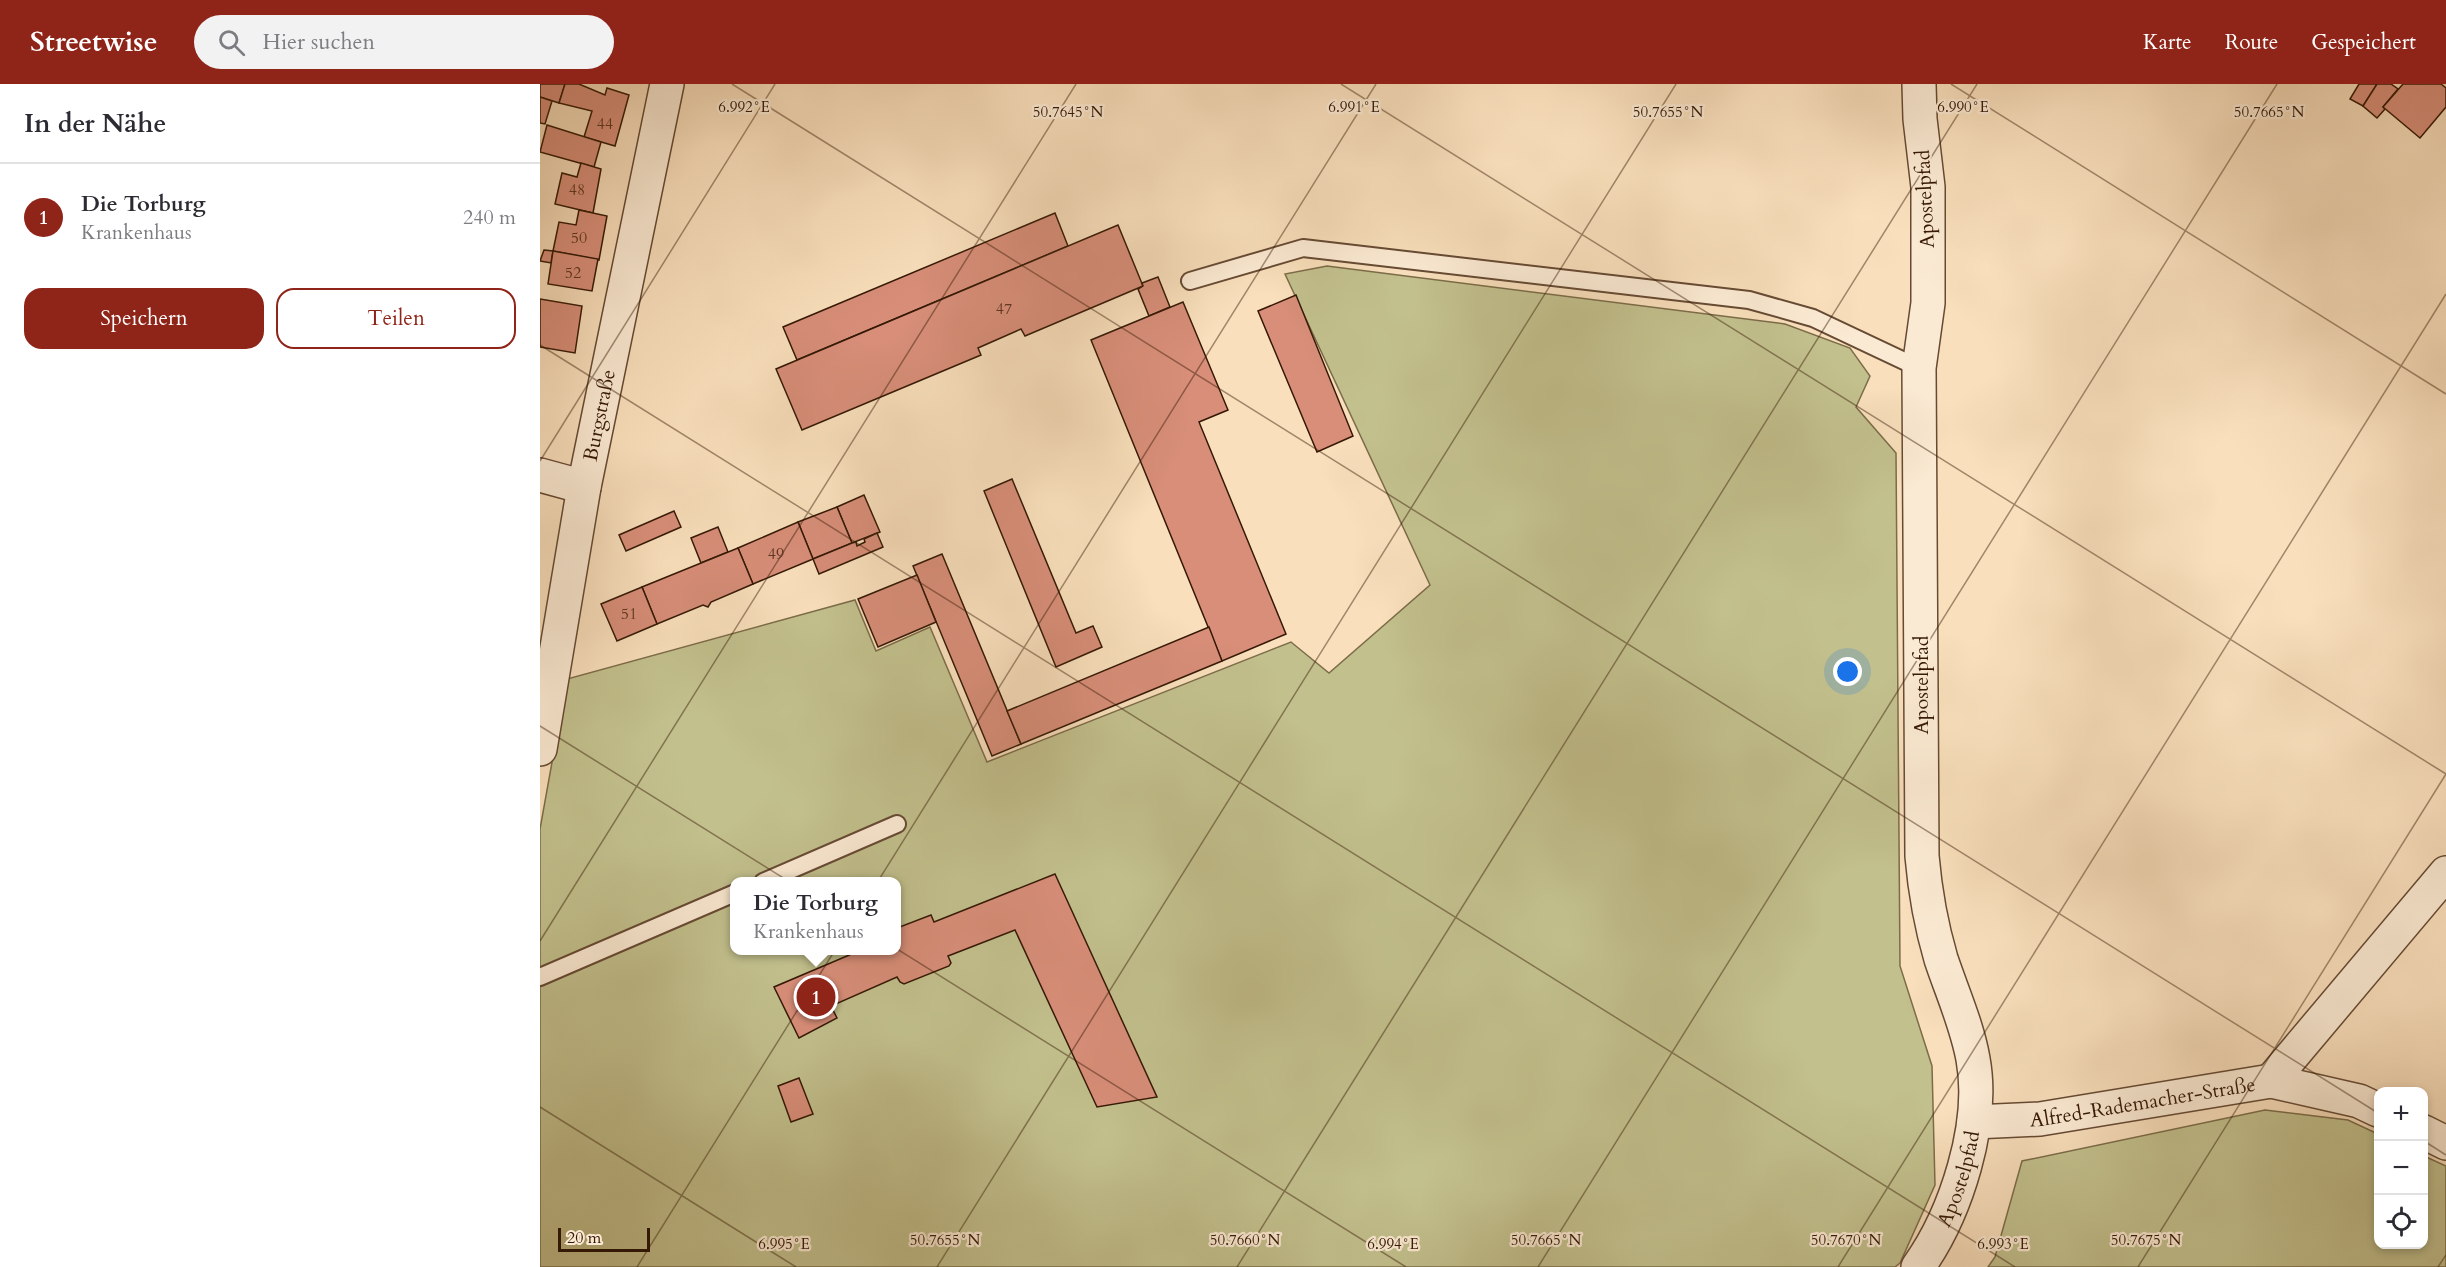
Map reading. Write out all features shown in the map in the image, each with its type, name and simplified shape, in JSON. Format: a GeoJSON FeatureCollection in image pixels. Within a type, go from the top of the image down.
{"type":"FeatureCollection","features":[{"type":"Feature","properties":{"kind":"street","name":"Burgstraße"},"geometry":{"type":"LineString","coordinates":[[540,749],[584,487],[667,84]]}},
{"type":"Feature","properties":{"kind":"street","name":"Apostelpfad"},"geometry":{"type":"LineString","coordinates":[[1918,1267],[1943,1228],[1954,1202],[1974,1122],[1976,1081],[1973,1058],[1924,892],[1919,368],[1928,303],[1928,187],[1920,119],[1919,84]]}},
{"type":"Feature","properties":{"kind":"street"},"geometry":{"type":"LineString","coordinates":[[540,475],[584,487]]}},
{"type":"Feature","properties":{"kind":"street"},"geometry":{"type":"LineString","coordinates":[[2271,1081],[2446,873]]}},
{"type":"Feature","properties":{"kind":"street","name":"Alfred-Rademacher-Straße"},"geometry":{"type":"LineString","coordinates":[[1974,1122],[2040,1119],[2271,1081],[2360,1101],[2374,1108]]}},
{"type":"Feature","properties":{"kind":"street"},"geometry":{"type":"LineString","coordinates":[[2428,1134],[2446,1143]]}},
{"type":"Feature","properties":{"kind":"lane"},"geometry":{"type":"LineString","coordinates":[[1190,281],[1303,248],[1749,300],[1813,318],[1919,368]]}},
{"type":"Feature","properties":{"kind":"lane"},"geometry":{"type":"LineString","coordinates":[[775,877],[897,824]]}},
{"type":"Feature","properties":{"kind":"lane"},"geometry":{"type":"LineString","coordinates":[[540,977],[730,895]]}},
{"type":"Feature","properties":{"kind":"shaded area"},"geometry":{"type":"Polygon","coordinates":[[[1327,266],[1785,324],[1850,348],[1870,376],[1856,407],[1896,453],[1900,966],[1932,1066],[1935,1185],[1900,1263],[1895,1267],[540,1267],[540,829],[567,679],[855,600],[876,651],[930,627],[987,762],[1291,642],[1329,673],[1430,585],[1285,274],[1327,266]]]}},
{"type":"Feature","properties":{"kind":"shaded area"},"geometry":{"type":"Polygon","coordinates":[[[2265,1110],[2348,1120],[2374,1132],[2374,1249],[2428,1249],[2428,1158],[2446,1166],[2446,1267],[1988,1267],[1995,1257],[2022,1161],[2265,1110]]]}},
{"type":"Feature","properties":{"kind":"building"},"geometry":{"type":"Polygon","coordinates":[[[540,84],[565,84],[559,103],[540,97],[540,84]]]}},
{"type":"Feature","properties":{"kind":"building"},"geometry":{"type":"Polygon","coordinates":[[[565,84],[579,84],[605,95],[607,88],[629,95],[615,146],[584,137],[592,111],[559,103],[565,84]]]}},
{"type":"Feature","properties":{"kind":"building"},"geometry":{"type":"Polygon","coordinates":[[[2359,84],[2377,84],[2363,106],[2350,99],[2359,84]]]}},
{"type":"Feature","properties":{"kind":"building"},"geometry":{"type":"Polygon","coordinates":[[[2377,84],[2391,84],[2398,89],[2377,118],[2363,106],[2377,84]]]}},
{"type":"Feature","properties":{"kind":"building"},"geometry":{"type":"Polygon","coordinates":[[[2403,84],[2441,84],[2446,88],[2446,107],[2420,138],[2383,107],[2403,84]]]}},
{"type":"Feature","properties":{"kind":"building"},"geometry":{"type":"Polygon","coordinates":[[[540,97],[552,101],[545,124],[540,123],[540,97]]]}},
{"type":"Feature","properties":{"kind":"building"},"geometry":{"type":"Polygon","coordinates":[[[547,125],[601,142],[594,167],[540,152],[547,125]]]}},
{"type":"Feature","properties":{"kind":"building"},"geometry":{"type":"Polygon","coordinates":[[[581,163],[601,169],[593,213],[555,204],[562,173],[577,177],[581,163]]]}},
{"type":"Feature","properties":{"kind":"building"},"geometry":{"type":"Polygon","coordinates":[[[579,210],[607,216],[599,260],[553,251],[559,222],[576,225],[579,210]]]}},
{"type":"Feature","properties":{"kind":"building"},"geometry":{"type":"Polygon","coordinates":[[[1055,213],[1068,246],[797,360],[783,327],[1055,213]]]}},
{"type":"Feature","properties":{"kind":"building"},"geometry":{"type":"Polygon","coordinates":[[[1118,225],[1143,286],[1025,336],[1021,329],[978,348],[981,355],[802,430],[776,369],[1118,225]]]}},
{"type":"Feature","properties":{"kind":"building"},"geometry":{"type":"Polygon","coordinates":[[[544,250],[553,251],[551,263],[540,261],[544,250]]]}},
{"type":"Feature","properties":{"kind":"building"},"geometry":{"type":"Polygon","coordinates":[[[553,251],[598,259],[592,291],[548,284],[553,251]]]}},
{"type":"Feature","properties":{"kind":"building"},"geometry":{"type":"Polygon","coordinates":[[[1158,277],[1170,307],[1149,316],[1138,289],[1143,286],[1142,283],[1158,277]]]}},
{"type":"Feature","properties":{"kind":"building"},"geometry":{"type":"Polygon","coordinates":[[[1296,295],[1353,436],[1317,452],[1258,311],[1296,295]]]}},
{"type":"Feature","properties":{"kind":"building"},"geometry":{"type":"Polygon","coordinates":[[[540,299],[582,306],[575,353],[540,347],[540,299]]]}},
{"type":"Feature","properties":{"kind":"building"},"geometry":{"type":"Polygon","coordinates":[[[1183,302],[1228,410],[1199,422],[1286,634],[1222,661],[1091,340],[1183,302]]]}},
{"type":"Feature","properties":{"kind":"building"},"geometry":{"type":"Polygon","coordinates":[[[1012,479],[1076,633],[1093,626],[1102,647],[1056,667],[984,491],[1012,479]]]}},
{"type":"Feature","properties":{"kind":"building"},"geometry":{"type":"Polygon","coordinates":[[[864,495],[880,532],[852,543],[837,507],[864,495]]]}},
{"type":"Feature","properties":{"kind":"building"},"geometry":{"type":"Polygon","coordinates":[[[837,507],[852,543],[813,559],[798,522],[837,507]]]}},
{"type":"Feature","properties":{"kind":"building"},"geometry":{"type":"Polygon","coordinates":[[[674,511],[681,527],[626,551],[619,535],[674,511]]]}},
{"type":"Feature","properties":{"kind":"building"},"geometry":{"type":"Polygon","coordinates":[[[798,522],[813,559],[753,584],[738,548],[798,522]]]}},
{"type":"Feature","properties":{"kind":"building"},"geometry":{"type":"Polygon","coordinates":[[[718,527],[728,552],[701,563],[691,538],[718,527]]]}},
{"type":"Feature","properties":{"kind":"building"},"geometry":{"type":"Polygon","coordinates":[[[877,533],[883,547],[819,574],[813,559],[852,543],[856,542],[857,546],[865,542],[864,539],[877,533]]]}},
{"type":"Feature","properties":{"kind":"building"},"geometry":{"type":"Polygon","coordinates":[[[738,548],[753,584],[711,602],[708,607],[703,605],[657,624],[642,587],[738,548]]]}},
{"type":"Feature","properties":{"kind":"building"},"geometry":{"type":"Polygon","coordinates":[[[942,554],[1021,744],[992,756],[913,566],[942,554]]]}},
{"type":"Feature","properties":{"kind":"building"},"geometry":{"type":"Polygon","coordinates":[[[917,575],[936,622],[878,647],[858,599],[917,575]]]}},
{"type":"Feature","properties":{"kind":"building"},"geometry":{"type":"Polygon","coordinates":[[[642,587],[657,624],[617,641],[601,604],[642,587]]]}},
{"type":"Feature","properties":{"kind":"building"},"geometry":{"type":"Polygon","coordinates":[[[1209,627],[1222,661],[1021,744],[1007,711],[1209,627]]]}},
{"type":"Feature","properties":{"kind":"building"},"geometry":{"type":"Polygon","coordinates":[[[1055,874],[1157,1097],[1097,1107],[1015,930],[948,956],[951,963],[949,966],[904,984],[897,977],[831,1006],[837,1018],[799,1038],[774,987],[849,955],[901,955],[901,926],[931,915],[934,922],[1055,874]]]}},
{"type":"Feature","properties":{"kind":"building"},"geometry":{"type":"Polygon","coordinates":[[[799,1078],[813,1114],[791,1122],[778,1086],[799,1078]]]}},
{"type":"Feature","properties":{"kind":"place","name":"Die Torburg"},"geometry":{"type":"Point","coordinates":[816,997]}}]}
